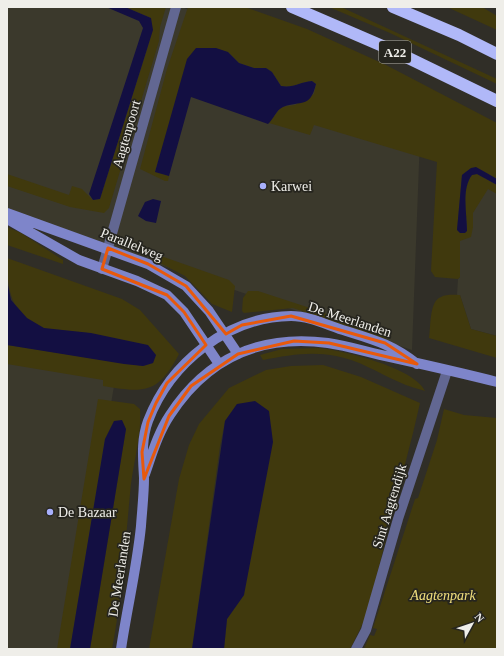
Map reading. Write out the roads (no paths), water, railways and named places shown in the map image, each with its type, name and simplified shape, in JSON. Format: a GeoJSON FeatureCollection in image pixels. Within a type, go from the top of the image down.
{"type":"FeatureCollection","features":[{"type":"Feature","properties":{"kind":"highway","name":"A22"},"geometry":{"type":"LineString","coordinates":[[292,7],[394,51],[497,101]]}},
{"type":"Feature","properties":{"kind":"highway"},"geometry":{"type":"LineString","coordinates":[[393,7],[459,35],[497,54]]}},
{"type":"Feature","properties":{"kind":"main road","name":"Parallelweg"},"geometry":{"type":"LineString","coordinates":[[7,213],[108,248],[148,264],[186,286],[209,311],[226,334],[238,354]]}},
{"type":"Feature","properties":{"kind":"main road"},"geometry":{"type":"LineString","coordinates":[[7,219],[79,260],[137,280],[167,295],[184,312],[219,364]]}},
{"type":"Feature","properties":{"kind":"main road","name":"De Meerlanden"},"geometry":{"type":"LineString","coordinates":[[121,649],[140,528],[144,479],[142,452],[148,422],[156,403],[167,384],[190,358],[206,345],[242,325],[291,316],[314,320],[385,343],[403,353],[417,364]]}},
{"type":"Feature","properties":{"kind":"main road","name":"De Meerlanden"},"geometry":{"type":"LineString","coordinates":[[144,479],[154,446],[169,416],[192,386],[219,364],[238,354],[272,344],[294,341],[328,343],[417,364]]}},
{"type":"Feature","properties":{"kind":"main road"},"geometry":{"type":"LineString","coordinates":[[417,364],[497,382]]}},
{"type":"Feature","properties":{"kind":"street","name":"Aagtenpoort"},"geometry":{"type":"LineString","coordinates":[[102,269],[176,7]]}},
{"type":"Feature","properties":{"kind":"street","name":"Sint Aagtendijk"},"geometry":{"type":"LineString","coordinates":[[356,649],[366,630],[398,519],[447,371]]}},
{"type":"Feature","properties":{"kind":"place","name":"Karwei"},"geometry":{"type":"Point","coordinates":[263,186]}},
{"type":"Feature","properties":{"kind":"place","name":"De Bazaar"},"geometry":{"type":"Point","coordinates":[50,512]}},
{"type":"Feature","properties":{"kind":"park label","name":"Aagtenpark"},"geometry":{"type":"Point","coordinates":[443,595]}}]}
